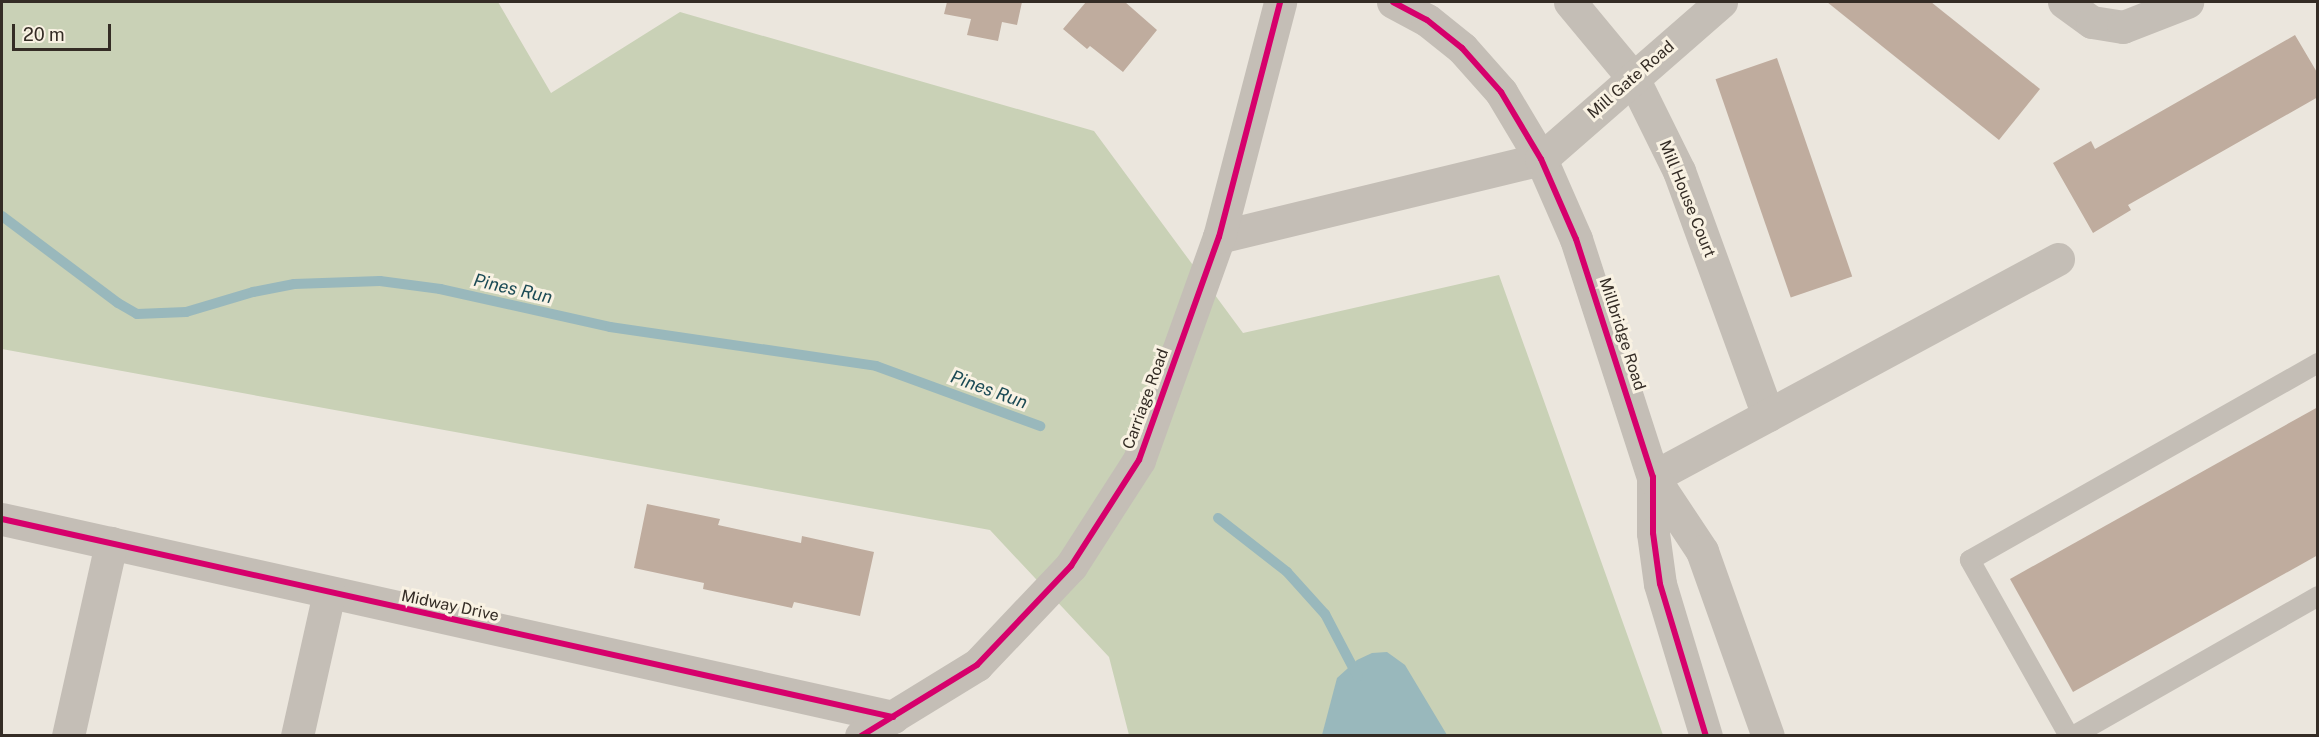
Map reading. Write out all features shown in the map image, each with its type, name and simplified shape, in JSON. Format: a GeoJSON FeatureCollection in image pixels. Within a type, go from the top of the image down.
{"type":"FeatureCollection","features":[{"type":"Feature","properties":{"kind":"street","name":"Carriage Road"},"geometry":{"type":"LineString","coordinates":[[861,735],[977,665],[1071,566],[1139,460],[1219,237],[1280,2]]}},
{"type":"Feature","properties":{"kind":"street","name":"Millbridge Road"},"geometry":{"type":"LineString","coordinates":[[1393,2],[1427,20],[1462,48],[1501,92],[1541,159],[1576,239],[1653,477],[1702,551],[1768,735]]}},
{"type":"Feature","properties":{"kind":"street","name":"Mill House Court"},"geometry":{"type":"LineString","coordinates":[[1570,2],[1633,78],[1679,171],[1768,415]]}},
{"type":"Feature","properties":{"kind":"street","name":"Mill Gate Road"},"geometry":{"type":"LineString","coordinates":[[1541,159],[1720,2]]}},
{"type":"Feature","properties":{"kind":"street"},"geometry":{"type":"LineString","coordinates":[[2064,2],[2092,22],[2123,27],[2187,2]]}},
{"type":"Feature","properties":{"kind":"street"},"geometry":{"type":"LineString","coordinates":[[1219,237],[1541,159]]}},
{"type":"Feature","properties":{"kind":"street"},"geometry":{"type":"LineString","coordinates":[[1653,477],[2058,259]]}},
{"type":"Feature","properties":{"kind":"street","name":"Millbridge Road"},"geometry":{"type":"LineString","coordinates":[[1653,477],[1653,532],[1660,584],[1706,735]]}},
{"type":"Feature","properties":{"kind":"street","name":"Midway Drive"},"geometry":{"type":"LineString","coordinates":[[2,519],[893,717]]}},
{"type":"Feature","properties":{"kind":"street"},"geometry":{"type":"LineString","coordinates":[[68,735],[111,543]]}},
{"type":"Feature","properties":{"kind":"street"},"geometry":{"type":"LineString","coordinates":[[297,735],[329,593]]}},
{"type":"Feature","properties":{"kind":"lane"},"geometry":{"type":"LineString","coordinates":[[2318,363],[1970,560],[2071,735],[2318,596]]}},
{"type":"Feature","properties":{"kind":"green space"},"geometry":{"type":"Polygon","coordinates":[[[2,2],[498,2],[551,93],[680,12],[1094,131],[1243,333],[1499,275],[1663,735],[1129,735],[1109,657],[990,530],[2,349],[2,2]]]}},
{"type":"Feature","properties":{"kind":"water"},"geometry":{"type":"Polygon","coordinates":[[[1387,652],[1405,665],[1447,735],[1322,735],[1337,678],[1357,660],[1372,653],[1387,652]]]}},
{"type":"Feature","properties":{"kind":"building"},"geometry":{"type":"Polygon","coordinates":[[[947,2],[1022,2],[1017,25],[1002,22],[998,41],[967,35],[971,19],[944,14],[947,2]]]}},
{"type":"Feature","properties":{"kind":"building"},"geometry":{"type":"Polygon","coordinates":[[[1086,2],[1125,2],[1157,30],[1123,72],[1090,46],[1087,49],[1063,29],[1086,2]]]}},
{"type":"Feature","properties":{"kind":"building"},"geometry":{"type":"Polygon","coordinates":[[[1827,2],[1931,2],[2040,89],[1999,140],[1827,2]]]}},
{"type":"Feature","properties":{"kind":"building"},"geometry":{"type":"Polygon","coordinates":[[[2295,35],[2318,74],[2318,97],[2128,205],[2131,210],[2093,233],[2053,163],[2091,141],[2095,149],[2295,35]]]}},
{"type":"Feature","properties":{"kind":"building"},"geometry":{"type":"Polygon","coordinates":[[[1777,58],[1852,276],[1791,298],[1716,79],[1777,58]]]}},
{"type":"Feature","properties":{"kind":"building"},"geometry":{"type":"Polygon","coordinates":[[[2318,407],[2318,555],[2073,692],[2010,579],[2318,407]]]}},
{"type":"Feature","properties":{"kind":"building"},"geometry":{"type":"Polygon","coordinates":[[[647,504],[720,519],[718,525],[801,543],[802,536],[874,552],[860,616],[794,602],[792,608],[703,589],[704,583],[634,568],[647,504]]]}},
{"type":"Feature","properties":{"kind":"waterway","name":"Pines Run"},"geometry":{"type":"LineString","coordinates":[[2,216],[118,303],[137,314],[186,312],[253,292],[294,284],[380,281],[440,289],[610,327],[876,366],[1040,426]]}},
{"type":"Feature","properties":{"kind":"waterway","name":"Pines Run"},"geometry":{"type":"LineString","coordinates":[[1218,518],[1287,572],[1325,614],[1358,677]]}},
{"type":"Feature","properties":{"kind":"cycle path"},"geometry":{"type":"LineString","coordinates":[[861,736],[977,665],[1071,566],[1139,460],[1219,237],[1280,2]]}},
{"type":"Feature","properties":{"kind":"cycle path"},"geometry":{"type":"LineString","coordinates":[[1393,2],[1427,20],[1462,48],[1501,92],[1541,159],[1576,239],[1653,477],[1653,533],[1660,584],[1706,736]]}},
{"type":"Feature","properties":{"kind":"cycle path"},"geometry":{"type":"LineString","coordinates":[[2,519],[893,717]]}}]}
